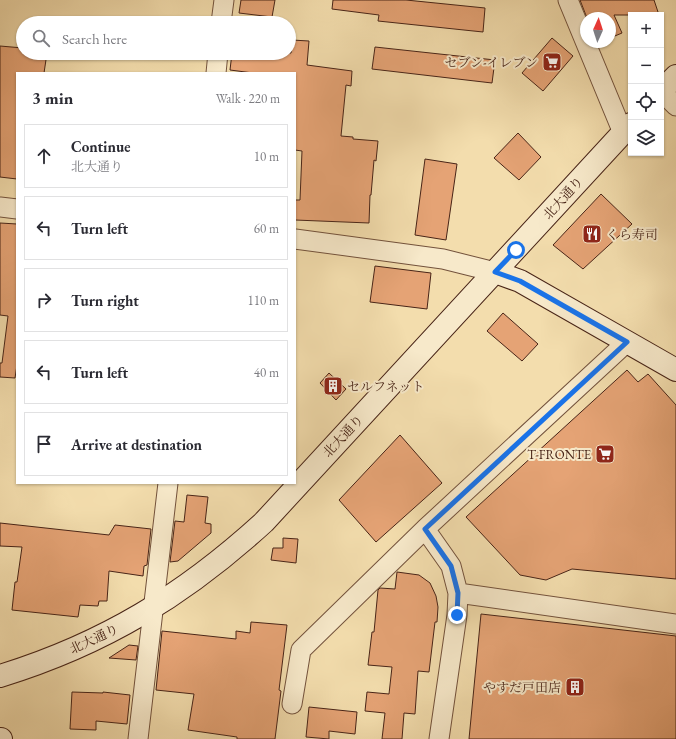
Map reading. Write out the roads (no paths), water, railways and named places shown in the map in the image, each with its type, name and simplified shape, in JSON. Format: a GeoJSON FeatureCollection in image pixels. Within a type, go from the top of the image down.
{"type":"FeatureCollection","features":[{"type":"Feature","properties":{"kind":"street"},"geometry":{"type":"LineString","coordinates":[[222,16],[224,0]]}},
{"type":"Feature","properties":{"kind":"street"},"geometry":{"type":"LineString","coordinates":[[568,0],[627,128]]}},
{"type":"Feature","properties":{"kind":"street"},"geometry":{"type":"LineString","coordinates":[[216,72],[217,60]]}},
{"type":"Feature","properties":{"kind":"street"},"geometry":{"type":"LineString","coordinates":[[664,88],[676,76]]}},
{"type":"Feature","properties":{"kind":"street"},"geometry":{"type":"LineString","coordinates":[[664,94],[676,106]]}},
{"type":"Feature","properties":{"kind":"street","name":"北大通り"},"geometry":{"type":"LineString","coordinates":[[0,676],[68,652],[126,623],[154,607],[182,588],[238,546],[264,522],[627,128]]}},
{"type":"Feature","properties":{"kind":"street"},"geometry":{"type":"LineString","coordinates":[[0,207],[16,209]]}},
{"type":"Feature","properties":{"kind":"street"},"geometry":{"type":"LineString","coordinates":[[296,239],[443,259],[495,272],[520,281],[676,370]]}},
{"type":"Feature","properties":{"kind":"street"},"geometry":{"type":"LineString","coordinates":[[292,704],[301,650],[425,529],[627,342]]}},
{"type":"Feature","properties":{"kind":"street"},"geometry":{"type":"LineString","coordinates":[[138,739],[168,484]]}},
{"type":"Feature","properties":{"kind":"street"},"geometry":{"type":"LineString","coordinates":[[425,529],[451,566],[458,593],[457,615],[439,739]]}},
{"type":"Feature","properties":{"kind":"street"},"geometry":{"type":"LineString","coordinates":[[458,593],[676,624]]}},
{"type":"Feature","properties":{"kind":"place","name":"セブン-イレブン"},"geometry":{"type":"Point","coordinates":[552,62]}},
{"type":"Feature","properties":{"kind":"place","name":"くら寿司"},"geometry":{"type":"Point","coordinates":[592,234]}},
{"type":"Feature","properties":{"kind":"place","name":"セルフネット"},"geometry":{"type":"Point","coordinates":[333,386]}},
{"type":"Feature","properties":{"kind":"place","name":"T-FRONTE"},"geometry":{"type":"Point","coordinates":[605,454]}},
{"type":"Feature","properties":{"kind":"place","name":"やすだ戸田店"},"geometry":{"type":"Point","coordinates":[575,687]}}]}
